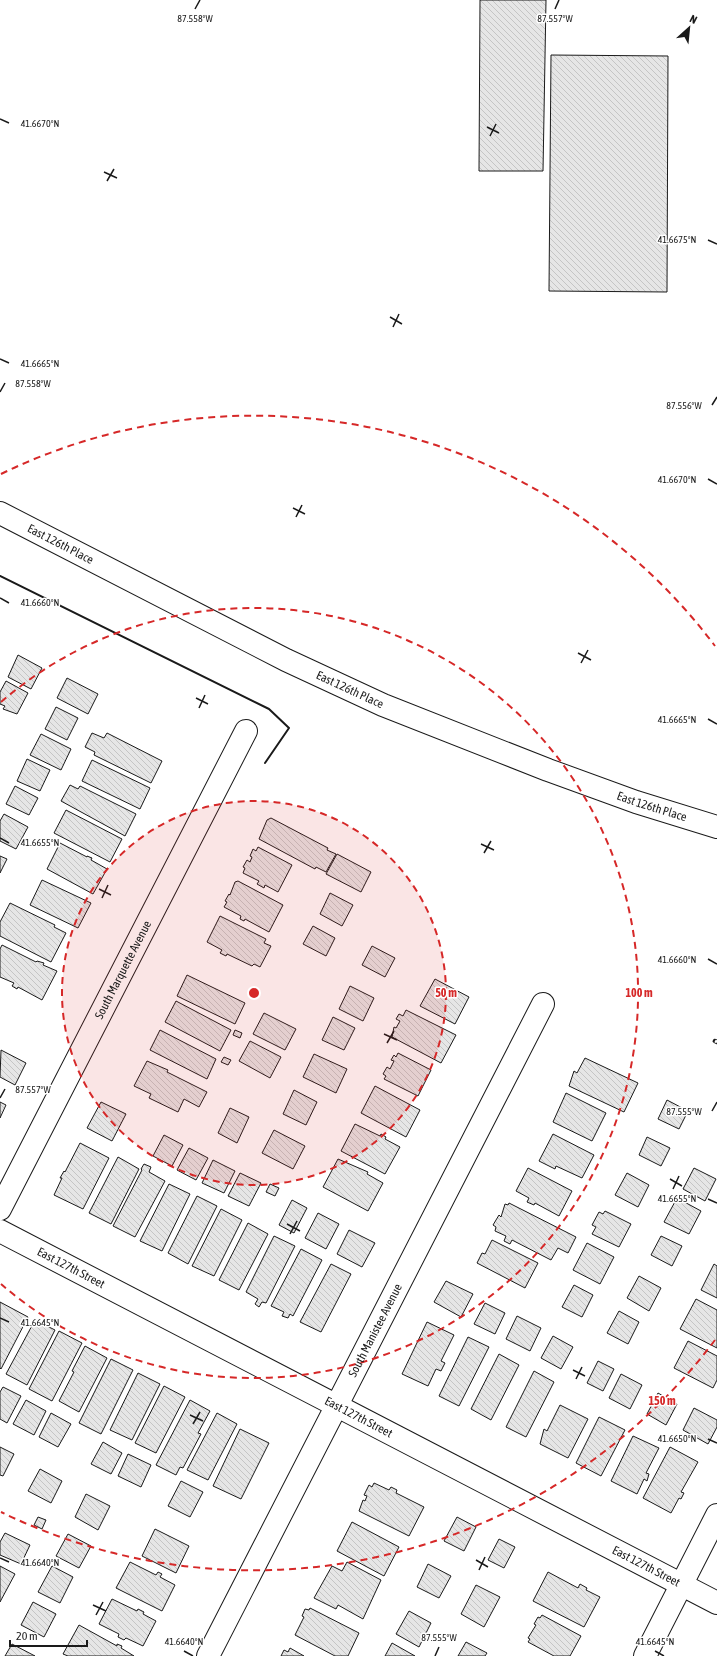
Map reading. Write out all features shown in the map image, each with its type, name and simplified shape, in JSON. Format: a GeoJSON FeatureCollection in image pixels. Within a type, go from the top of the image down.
{"type":"FeatureCollection","features":[{"type":"Feature","properties":{"kind":"street","name":"East 126th Place"},"geometry":{"type":"LineString","coordinates":[[0,513],[286,660],[383,705],[548,770],[636,802],[717,827]]}},
{"type":"Feature","properties":{"kind":"street","name":"South Marquette Avenue"},"geometry":{"type":"LineString","coordinates":[[0,1210],[246,731]]}},
{"type":"Feature","properties":{"kind":"street","name":"South Manistee Avenue"},"geometry":{"type":"LineString","coordinates":[[208,1656],[543,1004]]}},
{"type":"Feature","properties":{"kind":"street","name":"East 127th Street"},"geometry":{"type":"LineString","coordinates":[[0,1231],[717,1603]]}},
{"type":"Feature","properties":{"kind":"street"},"geometry":{"type":"LineString","coordinates":[[646,1656],[717,1515]]}},
{"type":"Feature","properties":{"kind":"building"},"geometry":{"type":"Polygon","coordinates":[[[480,0],[546,0],[543,171],[479,171],[480,0]]]}},
{"type":"Feature","properties":{"kind":"building"},"geometry":{"type":"Polygon","coordinates":[[[551,55],[668,56],[667,292],[549,291],[551,55]]]}},
{"type":"Feature","properties":{"kind":"building"},"geometry":{"type":"Polygon","coordinates":[[[18,655],[42,668],[31,689],[8,677],[18,655]]]}},
{"type":"Feature","properties":{"kind":"building"},"geometry":{"type":"Polygon","coordinates":[[[67,678],[98,694],[88,714],[57,698],[67,678]]]}},
{"type":"Feature","properties":{"kind":"building"},"geometry":{"type":"Polygon","coordinates":[[[6,681],[28,693],[17,714],[3,709],[5,706],[0,704],[0,692],[6,681]]]}},
{"type":"Feature","properties":{"kind":"building"},"geometry":{"type":"Polygon","coordinates":[[[56,707],[78,718],[67,740],[45,729],[56,707]]]}},
{"type":"Feature","properties":{"kind":"building"},"geometry":{"type":"Polygon","coordinates":[[[92,733],[104,738],[107,733],[162,761],[151,783],[94,755],[95,752],[85,747],[92,733]]]}},
{"type":"Feature","properties":{"kind":"building"},"geometry":{"type":"Polygon","coordinates":[[[41,734],[71,749],[61,770],[30,755],[41,734]]]}},
{"type":"Feature","properties":{"kind":"building"},"geometry":{"type":"Polygon","coordinates":[[[27,759],[50,770],[40,791],[17,781],[27,759]]]}},
{"type":"Feature","properties":{"kind":"building"},"geometry":{"type":"Polygon","coordinates":[[[92,760],[150,788],[140,809],[82,781],[92,760]]]}},
{"type":"Feature","properties":{"kind":"building"},"geometry":{"type":"Polygon","coordinates":[[[70,785],[78,789],[80,786],[136,814],[125,836],[61,801],[70,785]]]}},
{"type":"Feature","properties":{"kind":"building"},"geometry":{"type":"Polygon","coordinates":[[[15,786],[38,798],[29,815],[6,804],[15,786]]]}},
{"type":"Feature","properties":{"kind":"building"},"geometry":{"type":"Polygon","coordinates":[[[66,810],[122,839],[110,862],[54,833],[66,810]]]}},
{"type":"Feature","properties":{"kind":"building"},"geometry":{"type":"Polygon","coordinates":[[[4,814],[28,827],[16,849],[0,841],[0,821],[4,814]]]}},
{"type":"Feature","properties":{"kind":"building"},"geometry":{"type":"Polygon","coordinates":[[[271,818],[328,848],[327,850],[336,854],[326,872],[316,867],[315,869],[259,839],[267,820],[271,818]]]}},
{"type":"Feature","properties":{"kind":"building"},"geometry":{"type":"Polygon","coordinates":[[[60,843],[87,857],[92,858],[91,860],[107,869],[93,894],[47,869],[60,843]]]}},
{"type":"Feature","properties":{"kind":"building"},"geometry":{"type":"Polygon","coordinates":[[[258,847],[292,865],[278,892],[265,885],[264,888],[257,884],[259,881],[243,873],[245,868],[243,867],[247,860],[250,862],[252,857],[250,856],[253,849],[256,851],[258,847]]]}},
{"type":"Feature","properties":{"kind":"building"},"geometry":{"type":"Polygon","coordinates":[[[337,854],[371,872],[361,892],[326,874],[337,854]]]}},
{"type":"Feature","properties":{"kind":"building"},"geometry":{"type":"Polygon","coordinates":[[[0,856],[7,859],[0,873],[0,856]]]}},
{"type":"Feature","properties":{"kind":"building"},"geometry":{"type":"Polygon","coordinates":[[[42,880],[91,903],[78,928],[30,905],[42,880]]]}},
{"type":"Feature","properties":{"kind":"building"},"geometry":{"type":"Polygon","coordinates":[[[238,881],[283,905],[269,932],[245,919],[244,921],[240,919],[241,916],[224,907],[227,902],[225,901],[229,894],[230,895],[235,882],[238,881]]]}},
{"type":"Feature","properties":{"kind":"building"},"geometry":{"type":"Polygon","coordinates":[[[330,893],[353,905],[342,926],[320,914],[330,893]]]}},
{"type":"Feature","properties":{"kind":"building"},"geometry":{"type":"Polygon","coordinates":[[[10,903],[55,925],[54,927],[66,933],[51,962],[0,936],[0,922],[10,903]]]}},
{"type":"Feature","properties":{"kind":"building"},"geometry":{"type":"Polygon","coordinates":[[[220,916],[266,939],[264,943],[271,946],[260,967],[254,964],[252,966],[227,954],[226,956],[220,953],[222,950],[207,942],[220,916]]]}},
{"type":"Feature","properties":{"kind":"building"},"geometry":{"type":"Polygon","coordinates":[[[313,926],[335,938],[326,956],[303,944],[313,926]]]}},
{"type":"Feature","properties":{"kind":"building"},"geometry":{"type":"Polygon","coordinates":[[[2,945],[36,962],[44,963],[43,965],[57,971],[42,1000],[18,987],[17,989],[12,986],[14,983],[0,977],[0,949],[2,945]]]}},
{"type":"Feature","properties":{"kind":"building"},"geometry":{"type":"Polygon","coordinates":[[[372,946],[395,958],[385,977],[362,965],[372,946]]]}},
{"type":"Feature","properties":{"kind":"building"},"geometry":{"type":"Polygon","coordinates":[[[187,975],[245,1003],[235,1024],[177,996],[187,975]]]}},
{"type":"Feature","properties":{"kind":"building"},"geometry":{"type":"Polygon","coordinates":[[[435,979],[469,997],[455,1024],[420,1006],[435,979]]]}},
{"type":"Feature","properties":{"kind":"building"},"geometry":{"type":"Polygon","coordinates":[[[350,986],[374,998],[363,1021],[339,1009],[350,986]]]}},
{"type":"Feature","properties":{"kind":"building"},"geometry":{"type":"Polygon","coordinates":[[[176,1001],[231,1030],[220,1051],[165,1022],[176,1001]]]}},
{"type":"Feature","properties":{"kind":"building"},"geometry":{"type":"Polygon","coordinates":[[[406,1010],[456,1035],[441,1063],[392,1037],[394,1027],[396,1028],[400,1021],[396,1019],[399,1014],[403,1016],[406,1010]]]}},
{"type":"Feature","properties":{"kind":"building"},"geometry":{"type":"Polygon","coordinates":[[[264,1013],[296,1029],[285,1050],[253,1034],[264,1013]]]}},
{"type":"Feature","properties":{"kind":"building"},"geometry":{"type":"Polygon","coordinates":[[[333,1017],[355,1028],[344,1050],[322,1040],[333,1017]]]}},
{"type":"Feature","properties":{"kind":"building"},"geometry":{"type":"Polygon","coordinates":[[[160,1030],[216,1059],[207,1079],[150,1050],[160,1030]]]}},
{"type":"Feature","properties":{"kind":"building"},"geometry":{"type":"Polygon","coordinates":[[[235,1030],[242,1033],[240,1038],[233,1035],[235,1030]]]}},
{"type":"Feature","properties":{"kind":"building"},"geometry":{"type":"Polygon","coordinates":[[[250,1041],[281,1057],[270,1078],[239,1061],[250,1041]]]}},
{"type":"Feature","properties":{"kind":"building"},"geometry":{"type":"Polygon","coordinates":[[[1,1050],[26,1063],[15,1085],[0,1077],[1,1050]]]}},
{"type":"Feature","properties":{"kind":"building"},"geometry":{"type":"Polygon","coordinates":[[[398,1053],[431,1070],[418,1096],[384,1079],[386,1076],[383,1074],[387,1067],[390,1069],[394,1061],[391,1060],[394,1055],[396,1057],[398,1053]]]}},
{"type":"Feature","properties":{"kind":"building"},"geometry":{"type":"Polygon","coordinates":[[[314,1054],[347,1069],[336,1093],[303,1077],[314,1054]]]}},
{"type":"Feature","properties":{"kind":"building"},"geometry":{"type":"Polygon","coordinates":[[[224,1057],[231,1060],[228,1065],[221,1062],[224,1057]]]}},
{"type":"Feature","properties":{"kind":"building"},"geometry":{"type":"Polygon","coordinates":[[[585,1058],[638,1083],[624,1112],[569,1086],[574,1071],[577,1073],[585,1058]]]}},
{"type":"Feature","properties":{"kind":"building"},"geometry":{"type":"Polygon","coordinates":[[[147,1061],[168,1070],[167,1072],[207,1092],[199,1107],[184,1099],[178,1112],[149,1098],[151,1094],[134,1086],[147,1061]]]}},
{"type":"Feature","properties":{"kind":"building"},"geometry":{"type":"Polygon","coordinates":[[[375,1086],[420,1110],[406,1137],[361,1113],[375,1086]]]}},
{"type":"Feature","properties":{"kind":"building"},"geometry":{"type":"Polygon","coordinates":[[[294,1090],[317,1102],[306,1125],[283,1114],[294,1090]]]}},
{"type":"Feature","properties":{"kind":"building"},"geometry":{"type":"Polygon","coordinates":[[[566,1093],[606,1113],[592,1141],[553,1122],[566,1093]]]}},
{"type":"Feature","properties":{"kind":"building"},"geometry":{"type":"Polygon","coordinates":[[[667,1100],[688,1111],[679,1129],[658,1119],[667,1100]]]}},
{"type":"Feature","properties":{"kind":"building"},"geometry":{"type":"Polygon","coordinates":[[[0,1102],[6,1105],[0,1118],[0,1102]]]}},
{"type":"Feature","properties":{"kind":"building"},"geometry":{"type":"Polygon","coordinates":[[[101,1102],[126,1114],[112,1141],[87,1128],[101,1102]]]}},
{"type":"Feature","properties":{"kind":"building"},"geometry":{"type":"Polygon","coordinates":[[[230,1108],[249,1117],[237,1143],[218,1133],[230,1108]]]}},
{"type":"Feature","properties":{"kind":"building"},"geometry":{"type":"Polygon","coordinates":[[[355,1124],[380,1136],[381,1134],[386,1137],[385,1139],[400,1147],[385,1174],[341,1151],[355,1124]]]}},
{"type":"Feature","properties":{"kind":"building"},"geometry":{"type":"Polygon","coordinates":[[[274,1130],[305,1146],[293,1169],[262,1153],[274,1130]]]}},
{"type":"Feature","properties":{"kind":"building"},"geometry":{"type":"Polygon","coordinates":[[[553,1134],[594,1155],[582,1178],[556,1166],[555,1169],[539,1161],[553,1134]]]}},
{"type":"Feature","properties":{"kind":"building"},"geometry":{"type":"Polygon","coordinates":[[[164,1135],[183,1145],[172,1166],[153,1156],[164,1135]]]}},
{"type":"Feature","properties":{"kind":"building"},"geometry":{"type":"Polygon","coordinates":[[[647,1137],[670,1148],[661,1166],[639,1155],[647,1137]]]}},
{"type":"Feature","properties":{"kind":"building"},"geometry":{"type":"Polygon","coordinates":[[[80,1143],[109,1158],[83,1209],[54,1195],[62,1178],[60,1178],[64,1171],[65,1172],[80,1143]]]}},
{"type":"Feature","properties":{"kind":"building"},"geometry":{"type":"Polygon","coordinates":[[[189,1148],[208,1158],[196,1180],[177,1170],[189,1148]]]}},
{"type":"Feature","properties":{"kind":"building"},"geometry":{"type":"Polygon","coordinates":[[[118,1157],[139,1169],[111,1224],[89,1213],[118,1157]]]}},
{"type":"Feature","properties":{"kind":"building"},"geometry":{"type":"Polygon","coordinates":[[[338,1159],[368,1172],[367,1174],[383,1183],[368,1211],[323,1187],[338,1159]]]}},
{"type":"Feature","properties":{"kind":"building"},"geometry":{"type":"Polygon","coordinates":[[[213,1160],[235,1171],[224,1193],[202,1183],[213,1160]]]}},
{"type":"Feature","properties":{"kind":"building"},"geometry":{"type":"Polygon","coordinates":[[[144,1164],[151,1167],[149,1172],[165,1181],[135,1237],[113,1226],[144,1164]]]}},
{"type":"Feature","properties":{"kind":"building"},"geometry":{"type":"Polygon","coordinates":[[[528,1168],[572,1191],[559,1216],[535,1203],[534,1205],[527,1202],[529,1198],[516,1191],[528,1168]]]}},
{"type":"Feature","properties":{"kind":"building"},"geometry":{"type":"Polygon","coordinates":[[[694,1168],[716,1179],[705,1201],[683,1189],[694,1168]]]}},
{"type":"Feature","properties":{"kind":"building"},"geometry":{"type":"Polygon","coordinates":[[[240,1173],[261,1183],[249,1206],[228,1196],[240,1173]]]}},
{"type":"Feature","properties":{"kind":"building"},"geometry":{"type":"Polygon","coordinates":[[[627,1173],[649,1185],[638,1207],[615,1195],[627,1173]]]}},
{"type":"Feature","properties":{"kind":"building"},"geometry":{"type":"Polygon","coordinates":[[[169,1184],[190,1194],[162,1251],[140,1241],[169,1184]]]}},
{"type":"Feature","properties":{"kind":"building"},"geometry":{"type":"Polygon","coordinates":[[[270,1184],[279,1188],[275,1196],[266,1192],[270,1184]]]}},
{"type":"Feature","properties":{"kind":"building"},"geometry":{"type":"Polygon","coordinates":[[[197,1196],[217,1206],[188,1264],[168,1253],[197,1196]]]}},
{"type":"Feature","properties":{"kind":"building"},"geometry":{"type":"Polygon","coordinates":[[[677,1198],[701,1211],[689,1234],[664,1222],[677,1198]]]}},
{"type":"Feature","properties":{"kind":"building"},"geometry":{"type":"Polygon","coordinates":[[[292,1200],[307,1208],[294,1233],[279,1225],[292,1200]]]}},
{"type":"Feature","properties":{"kind":"building"},"geometry":{"type":"Polygon","coordinates":[[[509,1203],[576,1237],[568,1253],[558,1248],[551,1260],[512,1240],[510,1244],[504,1241],[506,1236],[495,1231],[496,1227],[493,1225],[499,1215],[501,1217],[505,1204],[508,1205],[509,1203]]]}},
{"type":"Feature","properties":{"kind":"building"},"geometry":{"type":"Polygon","coordinates":[[[221,1209],[242,1220],[214,1276],[192,1266],[221,1209]]]}},
{"type":"Feature","properties":{"kind":"building"},"geometry":{"type":"Polygon","coordinates":[[[605,1211],[631,1224],[619,1247],[592,1234],[596,1227],[592,1225],[599,1212],[603,1214],[605,1211]]]}},
{"type":"Feature","properties":{"kind":"building"},"geometry":{"type":"Polygon","coordinates":[[[318,1213],[339,1224],[326,1249],[305,1238],[318,1213]]]}},
{"type":"Feature","properties":{"kind":"building"},"geometry":{"type":"Polygon","coordinates":[[[248,1223],[268,1234],[239,1290],[219,1280],[248,1223]]]}},
{"type":"Feature","properties":{"kind":"building"},"geometry":{"type":"Polygon","coordinates":[[[349,1230],[375,1243],[362,1267],[337,1254],[349,1230]]]}},
{"type":"Feature","properties":{"kind":"building"},"geometry":{"type":"Polygon","coordinates":[[[274,1236],[295,1246],[266,1303],[262,1302],[259,1307],[255,1304],[258,1299],[246,1292],[274,1236]]]}},
{"type":"Feature","properties":{"kind":"building"},"geometry":{"type":"Polygon","coordinates":[[[661,1236],[682,1246],[672,1266],[651,1255],[661,1236]]]}},
{"type":"Feature","properties":{"kind":"building"},"geometry":{"type":"Polygon","coordinates":[[[492,1240],[538,1263],[525,1288],[477,1263],[482,1253],[485,1254],[492,1240]]]}},
{"type":"Feature","properties":{"kind":"building"},"geometry":{"type":"Polygon","coordinates":[[[587,1243],[614,1257],[600,1284],[573,1270],[587,1243]]]}},
{"type":"Feature","properties":{"kind":"building"},"geometry":{"type":"Polygon","coordinates":[[[301,1249],[322,1260],[293,1316],[290,1314],[288,1318],[282,1316],[284,1312],[271,1306],[301,1249]]]}},
{"type":"Feature","properties":{"kind":"building"},"geometry":{"type":"Polygon","coordinates":[[[331,1264],[351,1274],[321,1332],[300,1322],[331,1264]]]}},
{"type":"Feature","properties":{"kind":"building"},"geometry":{"type":"Polygon","coordinates":[[[714,1264],[717,1266],[717,1298],[701,1290],[714,1264]]]}},
{"type":"Feature","properties":{"kind":"building"},"geometry":{"type":"Polygon","coordinates":[[[639,1276],[661,1288],[649,1311],[627,1298],[639,1276]]]}},
{"type":"Feature","properties":{"kind":"building"},"geometry":{"type":"Polygon","coordinates":[[[446,1281],[473,1294],[461,1317],[434,1302],[446,1281]]]}},
{"type":"Feature","properties":{"kind":"building"},"geometry":{"type":"Polygon","coordinates":[[[574,1285],[593,1295],[582,1317],[562,1307],[574,1285]]]}},
{"type":"Feature","properties":{"kind":"building"},"geometry":{"type":"Polygon","coordinates":[[[696,1299],[717,1310],[717,1348],[680,1329],[696,1299]]]}},
{"type":"Feature","properties":{"kind":"building"},"geometry":{"type":"Polygon","coordinates":[[[0,1302],[28,1317],[1,1369],[0,1368],[0,1302]]]}},
{"type":"Feature","properties":{"kind":"building"},"geometry":{"type":"Polygon","coordinates":[[[485,1303],[505,1313],[495,1334],[474,1324],[485,1303]]]}},
{"type":"Feature","properties":{"kind":"building"},"geometry":{"type":"Polygon","coordinates":[[[619,1311],[639,1322],[628,1344],[607,1333],[619,1311]]]}},
{"type":"Feature","properties":{"kind":"building"},"geometry":{"type":"Polygon","coordinates":[[[517,1316],[541,1328],[530,1351],[506,1339],[517,1316]]]}},
{"type":"Feature","properties":{"kind":"building"},"geometry":{"type":"Polygon","coordinates":[[[35,1320],[55,1330],[27,1385],[6,1374],[35,1320]]]}},
{"type":"Feature","properties":{"kind":"building"},"geometry":{"type":"Polygon","coordinates":[[[427,1322],[454,1335],[441,1361],[445,1363],[441,1371],[436,1369],[428,1386],[402,1374],[427,1322]]]}},
{"type":"Feature","properties":{"kind":"building"},"geometry":{"type":"Polygon","coordinates":[[[59,1331],[82,1343],[52,1401],[29,1389],[59,1331]]]}},
{"type":"Feature","properties":{"kind":"building"},"geometry":{"type":"Polygon","coordinates":[[[553,1336],[573,1347],[561,1369],[541,1358],[553,1336]]]}},
{"type":"Feature","properties":{"kind":"building"},"geometry":{"type":"Polygon","coordinates":[[[468,1337],[489,1347],[459,1406],[439,1396],[468,1337]]]}},
{"type":"Feature","properties":{"kind":"building"},"geometry":{"type":"Polygon","coordinates":[[[688,1341],[717,1356],[717,1380],[713,1388],[674,1368],[688,1341]]]}},
{"type":"Feature","properties":{"kind":"building"},"geometry":{"type":"Polygon","coordinates":[[[85,1346],[107,1358],[79,1412],[59,1401],[85,1346]]]}},
{"type":"Feature","properties":{"kind":"building"},"geometry":{"type":"Polygon","coordinates":[[[499,1354],[519,1365],[491,1420],[471,1409],[499,1354]]]}},
{"type":"Feature","properties":{"kind":"building"},"geometry":{"type":"Polygon","coordinates":[[[111,1359],[133,1370],[101,1434],[79,1423],[111,1359]]]}},
{"type":"Feature","properties":{"kind":"building"},"geometry":{"type":"Polygon","coordinates":[[[598,1361],[614,1369],[603,1391],[587,1383],[598,1361]]]}},
{"type":"Feature","properties":{"kind":"building"},"geometry":{"type":"Polygon","coordinates":[[[534,1371],[554,1382],[526,1437],[506,1427],[534,1371]]]}},
{"type":"Feature","properties":{"kind":"building"},"geometry":{"type":"Polygon","coordinates":[[[138,1373],[160,1384],[132,1440],[110,1430],[138,1373]]]}},
{"type":"Feature","properties":{"kind":"building"},"geometry":{"type":"Polygon","coordinates":[[[621,1374],[642,1385],[630,1409],[609,1398],[621,1374]]]}},
{"type":"Feature","properties":{"kind":"building"},"geometry":{"type":"Polygon","coordinates":[[[164,1386],[185,1397],[156,1453],[135,1443],[164,1386]]]}},
{"type":"Feature","properties":{"kind":"building"},"geometry":{"type":"Polygon","coordinates":[[[3,1387],[21,1396],[7,1423],[0,1419],[0,1392],[3,1387]]]}},
{"type":"Feature","properties":{"kind":"building"},"geometry":{"type":"Polygon","coordinates":[[[658,1393],[677,1404],[666,1425],[647,1414],[658,1393]]]}},
{"type":"Feature","properties":{"kind":"building"},"geometry":{"type":"Polygon","coordinates":[[[26,1400],[46,1411],[34,1435],[13,1424],[26,1400]]]}},
{"type":"Feature","properties":{"kind":"building"},"geometry":{"type":"Polygon","coordinates":[[[190,1400],[210,1411],[198,1433],[201,1434],[183,1468],[180,1467],[176,1475],[156,1465],[190,1400]]]}},
{"type":"Feature","properties":{"kind":"building"},"geometry":{"type":"Polygon","coordinates":[[[560,1405],[588,1419],[568,1458],[540,1444],[544,1429],[547,1431],[560,1405]]]}},
{"type":"Feature","properties":{"kind":"building"},"geometry":{"type":"Polygon","coordinates":[[[694,1408],[717,1420],[717,1427],[708,1444],[683,1430],[694,1408]]]}},
{"type":"Feature","properties":{"kind":"building"},"geometry":{"type":"Polygon","coordinates":[[[51,1413],[71,1424],[58,1447],[39,1437],[51,1413]]]}},
{"type":"Feature","properties":{"kind":"building"},"geometry":{"type":"Polygon","coordinates":[[[217,1413],[237,1424],[208,1480],[187,1470],[217,1413]]]}},
{"type":"Feature","properties":{"kind":"building"},"geometry":{"type":"Polygon","coordinates":[[[599,1417],[625,1430],[601,1476],[576,1463],[599,1417]]]}},
{"type":"Feature","properties":{"kind":"building"},"geometry":{"type":"Polygon","coordinates":[[[240,1429],[269,1443],[241,1499],[213,1486],[240,1429]]]}},
{"type":"Feature","properties":{"kind":"building"},"geometry":{"type":"Polygon","coordinates":[[[633,1436],[659,1448],[646,1473],[649,1474],[647,1481],[644,1479],[637,1494],[611,1481],[633,1436]]]}},
{"type":"Feature","properties":{"kind":"building"},"geometry":{"type":"Polygon","coordinates":[[[103,1442],[122,1453],[111,1474],[91,1464],[103,1442]]]}},
{"type":"Feature","properties":{"kind":"building"},"geometry":{"type":"Polygon","coordinates":[[[0,1447],[14,1454],[3,1476],[0,1475],[0,1447]]]}},
{"type":"Feature","properties":{"kind":"building"},"geometry":{"type":"Polygon","coordinates":[[[670,1447],[698,1462],[681,1492],[684,1493],[681,1499],[679,1498],[671,1513],[643,1498],[670,1447]]]}},
{"type":"Feature","properties":{"kind":"building"},"geometry":{"type":"Polygon","coordinates":[[[128,1454],[151,1465],[141,1487],[118,1476],[128,1454]]]}},
{"type":"Feature","properties":{"kind":"building"},"geometry":{"type":"Polygon","coordinates":[[[40,1469],[62,1481],[51,1503],[28,1491],[40,1469]]]}},
{"type":"Feature","properties":{"kind":"building"},"geometry":{"type":"Polygon","coordinates":[[[181,1481],[203,1492],[190,1517],[168,1506],[181,1481]]]}},
{"type":"Feature","properties":{"kind":"building"},"geometry":{"type":"Polygon","coordinates":[[[374,1483],[389,1490],[391,1487],[397,1490],[396,1493],[424,1507],[409,1536],[359,1511],[363,1500],[365,1501],[367,1496],[364,1495],[369,1485],[372,1487],[374,1483]]]}},
{"type":"Feature","properties":{"kind":"building"},"geometry":{"type":"Polygon","coordinates":[[[86,1494],[110,1506],[98,1530],[75,1517],[86,1494]]]}},
{"type":"Feature","properties":{"kind":"building"},"geometry":{"type":"Polygon","coordinates":[[[38,1517],[46,1520],[42,1529],[34,1525],[38,1517]]]}},
{"type":"Feature","properties":{"kind":"building"},"geometry":{"type":"Polygon","coordinates":[[[457,1517],[476,1527],[464,1551],[444,1541],[457,1517]]]}},
{"type":"Feature","properties":{"kind":"building"},"geometry":{"type":"Polygon","coordinates":[[[352,1522],[399,1547],[384,1576],[337,1551],[352,1522]]]}},
{"type":"Feature","properties":{"kind":"building"},"geometry":{"type":"Polygon","coordinates":[[[155,1529],[189,1546],[176,1573],[142,1556],[155,1529]]]}},
{"type":"Feature","properties":{"kind":"building"},"geometry":{"type":"Polygon","coordinates":[[[5,1533],[30,1545],[21,1564],[0,1555],[0,1542],[5,1533]]]}},
{"type":"Feature","properties":{"kind":"building"},"geometry":{"type":"Polygon","coordinates":[[[68,1534],[91,1546],[79,1568],[56,1556],[68,1534]]]}},
{"type":"Feature","properties":{"kind":"building"},"geometry":{"type":"Polygon","coordinates":[[[499,1539],[515,1547],[504,1568],[488,1560],[499,1539]]]}},
{"type":"Feature","properties":{"kind":"building"},"geometry":{"type":"Polygon","coordinates":[[[130,1562],[156,1575],[158,1572],[162,1574],[160,1577],[175,1585],[162,1611],[116,1588],[130,1562]]]}},
{"type":"Feature","properties":{"kind":"building"},"geometry":{"type":"Polygon","coordinates":[[[347,1562],[381,1580],[363,1619],[338,1605],[336,1609],[314,1598],[332,1566],[342,1571],[347,1562]]]}},
{"type":"Feature","properties":{"kind":"building"},"geometry":{"type":"Polygon","coordinates":[[[428,1564],[451,1576],[439,1598],[417,1587],[428,1564]]]}},
{"type":"Feature","properties":{"kind":"building"},"geometry":{"type":"Polygon","coordinates":[[[0,1566],[15,1574],[0,1602],[0,1566]]]}},
{"type":"Feature","properties":{"kind":"building"},"geometry":{"type":"Polygon","coordinates":[[[52,1566],[73,1577],[60,1603],[38,1592],[52,1566]]]}},
{"type":"Feature","properties":{"kind":"building"},"geometry":{"type":"Polygon","coordinates":[[[548,1572],[578,1588],[580,1584],[587,1588],[586,1590],[600,1597],[584,1627],[533,1601],[548,1572]]]}},
{"type":"Feature","properties":{"kind":"building"},"geometry":{"type":"Polygon","coordinates":[[[476,1585],[500,1597],[484,1627],[461,1614],[476,1585]]]}},
{"type":"Feature","properties":{"kind":"building"},"geometry":{"type":"Polygon","coordinates":[[[112,1599],[137,1611],[138,1609],[144,1612],[143,1614],[156,1621],[143,1646],[126,1638],[124,1640],[118,1637],[119,1634],[99,1624],[112,1599]]]}},
{"type":"Feature","properties":{"kind":"building"},"geometry":{"type":"Polygon","coordinates":[[[33,1602],[56,1614],[44,1637],[21,1625],[33,1602]]]}},
{"type":"Feature","properties":{"kind":"building"},"geometry":{"type":"Polygon","coordinates":[[[310,1608],[359,1633],[348,1656],[335,1656],[295,1635],[304,1617],[302,1616],[305,1609],[309,1610],[310,1608]]]}},
{"type":"Feature","properties":{"kind":"building"},"geometry":{"type":"Polygon","coordinates":[[[409,1611],[431,1623],[419,1647],[396,1634],[409,1611]]]}},
{"type":"Feature","properties":{"kind":"building"},"geometry":{"type":"Polygon","coordinates":[[[542,1615],[581,1636],[570,1656],[554,1656],[528,1642],[530,1639],[528,1638],[536,1625],[534,1624],[538,1617],[540,1618],[542,1615]]]}},
{"type":"Feature","properties":{"kind":"building"},"geometry":{"type":"Polygon","coordinates":[[[79,1625],[117,1646],[117,1644],[122,1646],[121,1648],[134,1656],[68,1656],[63,1654],[79,1625]]]}},
{"type":"Feature","properties":{"kind":"building"},"geometry":{"type":"Polygon","coordinates":[[[466,1642],[487,1653],[485,1656],[458,1656],[466,1642]]]}},
{"type":"Feature","properties":{"kind":"building"},"geometry":{"type":"Polygon","coordinates":[[[392,1643],[415,1656],[385,1656],[392,1643]]]}},
{"type":"Feature","properties":{"kind":"building"},"geometry":{"type":"Polygon","coordinates":[[[12,1644],[35,1656],[5,1656],[12,1644]]]}},
{"type":"Feature","properties":{"kind":"building"},"geometry":{"type":"Polygon","coordinates":[[[290,1648],[304,1656],[281,1656],[284,1650],[288,1652],[290,1648]]]}},
{"type":"Feature","properties":{"kind":"wall"},"geometry":{"type":"LineString","coordinates":[[0,576],[269,709],[289,728],[265,763]]}}]}
